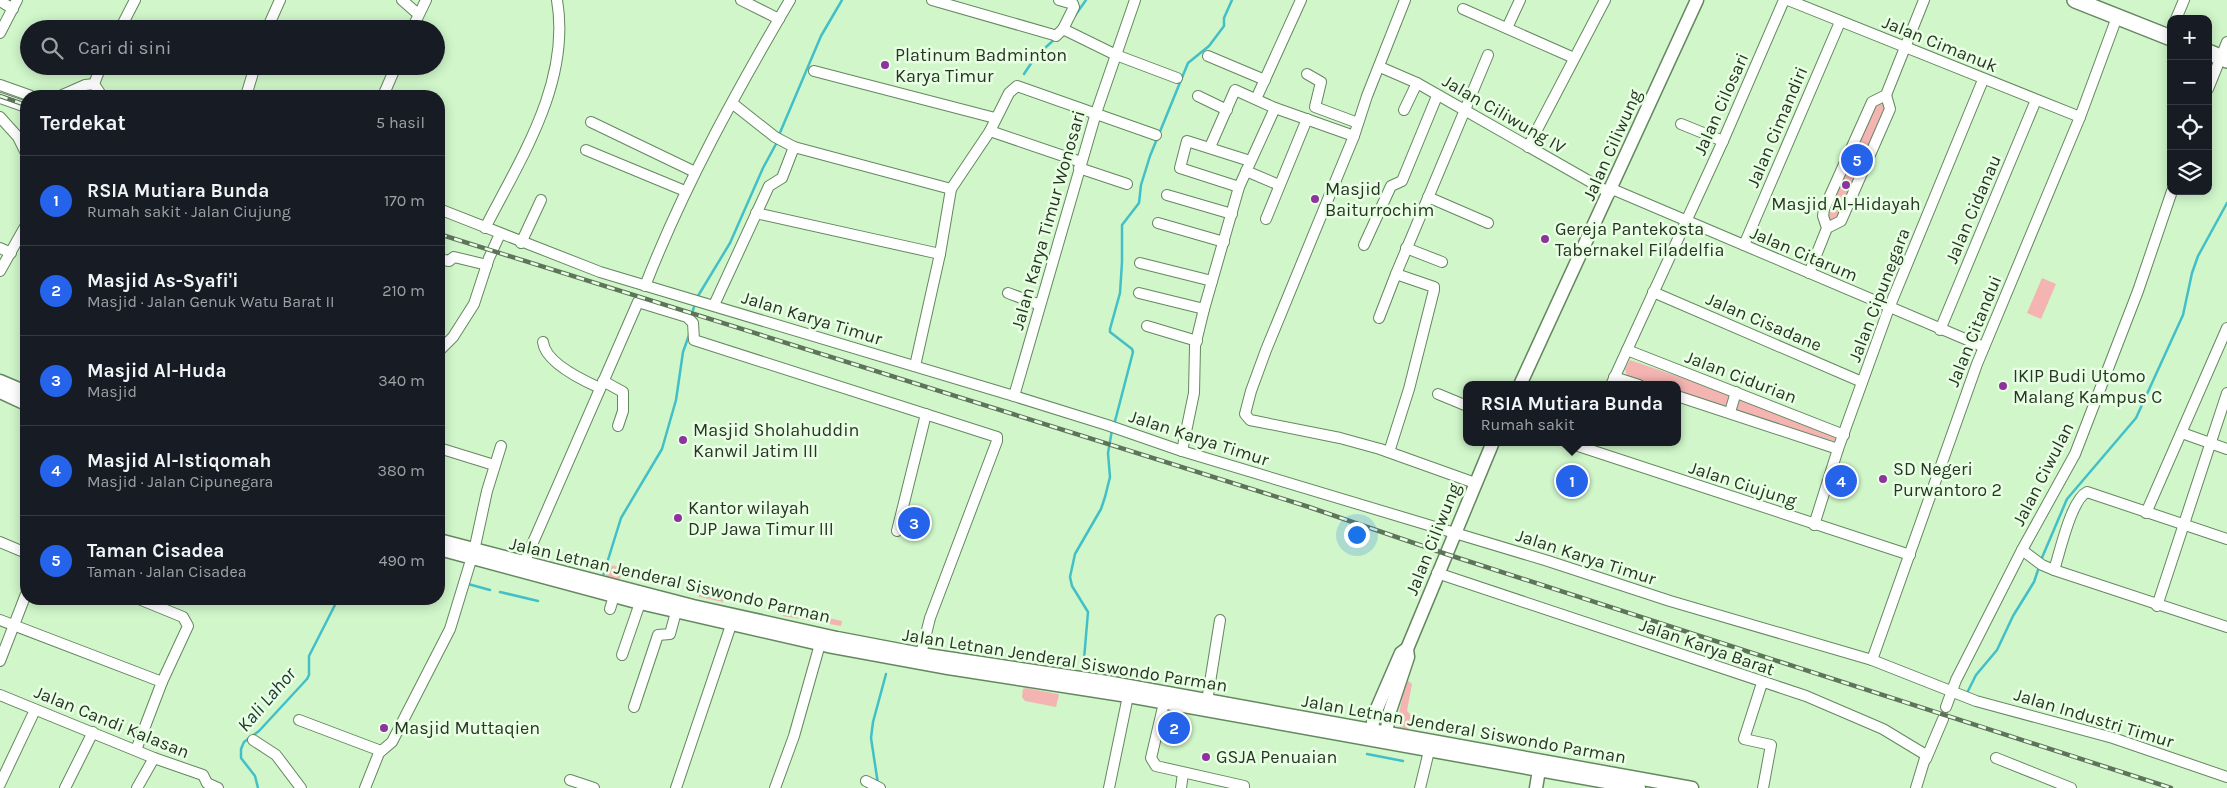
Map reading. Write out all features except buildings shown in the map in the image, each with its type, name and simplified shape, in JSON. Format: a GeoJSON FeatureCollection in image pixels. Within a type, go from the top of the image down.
{"type":"FeatureCollection","features":[{"type":"Feature","properties":{"kind":"highway"},"geometry":{"type":"LineString","coordinates":[[2075,0],[2092,3],[2117,17],[2167,34]]}},
{"type":"Feature","properties":{"kind":"main road","name":"Jalan Ciliwung"},"geometry":{"type":"LineString","coordinates":[[1522,381],[1611,191],[1697,0]]}},
{"type":"Feature","properties":{"kind":"main road"},"geometry":{"type":"LineString","coordinates":[[0,381],[20,389]]}},
{"type":"Feature","properties":{"kind":"main road"},"geometry":{"type":"LineString","coordinates":[[0,392],[20,401]]}},
{"type":"Feature","properties":{"kind":"main road","name":"Jalan Ciliwung"},"geometry":{"type":"LineString","coordinates":[[1385,737],[1390,711],[1408,657],[1407,649],[1491,446]]}},
{"type":"Feature","properties":{"kind":"main road","name":"Jalan Letnan Jenderal Siswondo Parman"},"geometry":{"type":"LineString","coordinates":[[445,543],[472,555],[640,604],[820,644],[1012,673],[1164,703],[1371,734]]}},
{"type":"Feature","properties":{"kind":"main road","name":"Jalan Letnan Jenderal Siswondo Parman"},"geometry":{"type":"LineString","coordinates":[[445,550],[524,563],[754,620],[921,654],[949,663]]}},
{"type":"Feature","properties":{"kind":"main road","name":"Jalan Ciliwung"},"geometry":{"type":"LineString","coordinates":[[1371,734],[1376,711],[1401,653],[1407,649]]}},
{"type":"Feature","properties":{"kind":"main road","name":"Jalan Letnan Jenderal Siswondo Parman"},"geometry":{"type":"LineString","coordinates":[[1012,673],[1107,682],[1385,737],[1692,788]]}},
{"type":"Feature","properties":{"kind":"main road","name":"Jalan Letnan Jenderal Siswondo Parman"},"geometry":{"type":"LineString","coordinates":[[1385,737],[1429,751],[1539,770],[1590,784],[1639,788]]}},
{"type":"Feature","properties":{"kind":"main road"},"geometry":{"type":"LineString","coordinates":[[1536,788],[1539,770]]}},
{"type":"Feature","properties":{"kind":"street"},"geometry":{"type":"LineString","coordinates":[[125,20],[135,0]]}},
{"type":"Feature","properties":{"kind":"street"},"geometry":{"type":"LineString","coordinates":[[271,20],[280,0]]}},
{"type":"Feature","properties":{"kind":"street"},"geometry":{"type":"LineString","coordinates":[[402,0],[418,14]]}},
{"type":"Feature","properties":{"kind":"street"},"geometry":{"type":"LineString","coordinates":[[416,20],[426,0]]}},
{"type":"Feature","properties":{"kind":"street"},"geometry":{"type":"LineString","coordinates":[[486,228],[530,141],[552,83],[558,56],[560,29],[557,0]]}},
{"type":"Feature","properties":{"kind":"street"},"geometry":{"type":"LineString","coordinates":[[740,0],[779,19]]}},
{"type":"Feature","properties":{"kind":"street"},"geometry":{"type":"LineString","coordinates":[[645,286],[695,172],[790,0]]}},
{"type":"Feature","properties":{"kind":"street"},"geometry":{"type":"LineString","coordinates":[[932,0],[1054,36],[1063,29],[1074,7],[1073,4],[1059,0]]}},
{"type":"Feature","properties":{"kind":"street","name":"Jalan Karya Timur Wonosari"},"geometry":{"type":"LineString","coordinates":[[1014,396],[1096,113],[1136,0]]}},
{"type":"Feature","properties":{"kind":"street"},"geometry":{"type":"LineString","coordinates":[[1256,99],[1302,0]]}},
{"type":"Feature","properties":{"kind":"street"},"geometry":{"type":"LineString","coordinates":[[1405,0],[1367,96],[1354,136],[1266,350],[1245,414],[1250,420],[1340,438],[1389,452],[1475,483]]}},
{"type":"Feature","properties":{"kind":"street"},"geometry":{"type":"LineString","coordinates":[[1507,28],[1520,0]]}},
{"type":"Feature","properties":{"kind":"street"},"geometry":{"type":"LineString","coordinates":[[1528,147],[1605,0]]}},
{"type":"Feature","properties":{"kind":"street","name":"Jalan Cilosari"},"geometry":{"type":"LineString","coordinates":[[1613,381],[1723,141],[1784,0]]}},
{"type":"Feature","properties":{"kind":"street","name":"Jalan Cimanuk"},"geometry":{"type":"LineString","coordinates":[[1788,0],[1983,80],[2080,117]]}},
{"type":"Feature","properties":{"kind":"street"},"geometry":{"type":"LineString","coordinates":[[1827,228],[1841,221],[1890,109],[1886,95],[1924,0]]}},
{"type":"Feature","properties":{"kind":"street"},"geometry":{"type":"LineString","coordinates":[[2178,15],[2184,0]]}},
{"type":"Feature","properties":{"kind":"street"},"geometry":{"type":"LineString","coordinates":[[0,1],[15,5],[0,33]]}},
{"type":"Feature","properties":{"kind":"street"},"geometry":{"type":"LineString","coordinates":[[1463,8],[1574,58]]}},
{"type":"Feature","properties":{"kind":"street","name":"Jalan Citandui"},"geometry":{"type":"LineString","coordinates":[[1872,660],[1984,347],[2080,117],[2117,17]]}},
{"type":"Feature","properties":{"kind":"street","name":"Jalan Cimandiri"},"geometry":{"type":"LineString","coordinates":[[1744,245],[1840,22]]}},
{"type":"Feature","properties":{"kind":"street"},"geometry":{"type":"LineString","coordinates":[[1063,29],[1116,55],[1177,78]]}},
{"type":"Feature","properties":{"kind":"street"},"geometry":{"type":"LineString","coordinates":[[2212,76],[2218,56],[2227,42]]}},
{"type":"Feature","properties":{"kind":"street"},"geometry":{"type":"LineString","coordinates":[[1378,318],[1488,55]]}},
{"type":"Feature","properties":{"kind":"street"},"geometry":{"type":"LineString","coordinates":[[1208,56],[1265,80]]}},
{"type":"Feature","properties":{"kind":"street","name":"Jalan Ciliwung IV"},"geometry":{"type":"LineString","coordinates":[[1380,67],[1417,83],[1528,147],[1611,191]]}},
{"type":"Feature","properties":{"kind":"street"},"geometry":{"type":"LineString","coordinates":[[814,71],[996,118]]}},
{"type":"Feature","properties":{"kind":"street"},"geometry":{"type":"LineString","coordinates":[[1308,74],[1321,82],[1314,104],[1316,108],[1358,123]]}},
{"type":"Feature","properties":{"kind":"street"},"geometry":{"type":"LineString","coordinates":[[94,84],[98,75]]}},
{"type":"Feature","properties":{"kind":"street"},"geometry":{"type":"LineString","coordinates":[[248,90],[252,75]]}},
{"type":"Feature","properties":{"kind":"street"},"geometry":{"type":"LineString","coordinates":[[386,90],[392,75]]}},
{"type":"Feature","properties":{"kind":"street","name":"Jalan Cipunegara"},"geometry":{"type":"LineString","coordinates":[[1814,525],[1838,449],[1889,308],[1983,80]]}},
{"type":"Feature","properties":{"kind":"street"},"geometry":{"type":"LineString","coordinates":[[1404,110],[1417,83]]}},
{"type":"Feature","properties":{"kind":"street"},"geometry":{"type":"LineString","coordinates":[[74,90],[94,84]]}},
{"type":"Feature","properties":{"kind":"street"},"geometry":{"type":"LineString","coordinates":[[94,84],[98,90]]}},
{"type":"Feature","properties":{"kind":"street"},"geometry":{"type":"LineString","coordinates":[[0,86],[20,92]]}},
{"type":"Feature","properties":{"kind":"street"},"geometry":{"type":"LineString","coordinates":[[915,366],[940,254],[951,189],[990,131],[1009,93],[1017,86],[1156,135]]}},
{"type":"Feature","properties":{"kind":"street"},"geometry":{"type":"LineString","coordinates":[[1210,147],[1235,90],[1276,108],[1354,136]]}},
{"type":"Feature","properties":{"kind":"street"},"geometry":{"type":"LineString","coordinates":[[1809,273],[1827,228],[1823,216],[1824,209],[1872,102],[1886,95]]}},
{"type":"Feature","properties":{"kind":"street"},"geometry":{"type":"LineString","coordinates":[[1198,96],[1227,110]]}},
{"type":"Feature","properties":{"kind":"street"},"geometry":{"type":"LineString","coordinates":[[1364,245],[1392,185],[1400,184],[1402,181],[1437,96]]}},
{"type":"Feature","properties":{"kind":"street"},"geometry":{"type":"LineString","coordinates":[[0,98],[20,105]]}},
{"type":"Feature","properties":{"kind":"street","name":"Jalan Cidanau"},"geometry":{"type":"LineString","coordinates":[[1940,330],[2036,100]]}},
{"type":"Feature","properties":{"kind":"street"},"geometry":{"type":"LineString","coordinates":[[732,103],[775,137],[794,147],[951,189]]}},
{"type":"Feature","properties":{"kind":"street"},"geometry":{"type":"LineString","coordinates":[[1182,451],[1194,393],[1194,356],[1204,310],[1239,188],[1276,108]]}},
{"type":"Feature","properties":{"kind":"street"},"geometry":{"type":"LineString","coordinates":[[0,118],[20,140]]}},
{"type":"Feature","properties":{"kind":"street"},"geometry":{"type":"LineString","coordinates":[[1266,220],[1308,119]]}},
{"type":"Feature","properties":{"kind":"street"},"geometry":{"type":"LineString","coordinates":[[591,122],[695,172]]}},
{"type":"Feature","properties":{"kind":"street"},"geometry":{"type":"LineString","coordinates":[[1681,124],[1723,141]]}},
{"type":"Feature","properties":{"kind":"street"},"geometry":{"type":"LineString","coordinates":[[990,131],[1127,184]]}},
{"type":"Feature","properties":{"kind":"street"},"geometry":{"type":"LineString","coordinates":[[1239,188],[1180,168],[1188,140],[1210,147],[1248,166],[1279,185]]}},
{"type":"Feature","properties":{"kind":"street"},"geometry":{"type":"LineString","coordinates":[[714,306],[769,186],[782,178],[794,147]]}},
{"type":"Feature","properties":{"kind":"street"},"geometry":{"type":"LineString","coordinates":[[586,150],[685,192]]}},
{"type":"Feature","properties":{"kind":"street","name":"Jalan Citarum"},"geometry":{"type":"LineString","coordinates":[[1611,191],[1686,220],[1940,330],[1984,347]]}},
{"type":"Feature","properties":{"kind":"street"},"geometry":{"type":"LineString","coordinates":[[1167,195],[1232,214]]}},
{"type":"Feature","properties":{"kind":"street","name":"Jalan Ciwulan"},"geometry":{"type":"LineString","coordinates":[[1946,707],[1952,690],[2022,550],[2075,454],[2138,291],[2171,195]]}},
{"type":"Feature","properties":{"kind":"street"},"geometry":{"type":"LineString","coordinates":[[1428,197],[1488,223]]}},
{"type":"Feature","properties":{"kind":"street"},"geometry":{"type":"LineString","coordinates":[[521,243],[541,200]]}},
{"type":"Feature","properties":{"kind":"street","name":"Jalan Karya Timur"},"geometry":{"type":"LineString","coordinates":[[445,211],[521,243],[600,272],[1014,396],[1120,429],[1182,451],[1455,532],[1670,601],[1872,660],[1952,690]]}},
{"type":"Feature","properties":{"kind":"street"},"geometry":{"type":"LineString","coordinates":[[756,213],[940,254]]}},
{"type":"Feature","properties":{"kind":"street"},"geometry":{"type":"LineString","coordinates":[[1158,223],[1224,242]]}},
{"type":"Feature","properties":{"kind":"street"},"geometry":{"type":"LineString","coordinates":[[445,345],[453,337],[474,304],[500,234]]}},
{"type":"Feature","properties":{"kind":"street"},"geometry":{"type":"LineString","coordinates":[[0,271],[20,236]]}},
{"type":"Feature","properties":{"kind":"street"},"geometry":{"type":"LineString","coordinates":[[0,248],[11,253]]}},
{"type":"Feature","properties":{"kind":"street"},"geometry":{"type":"LineString","coordinates":[[1406,248],[1442,262]]}},
{"type":"Feature","properties":{"kind":"street"},"geometry":{"type":"LineString","coordinates":[[445,260],[449,261],[454,257],[487,265]]}},
{"type":"Feature","properties":{"kind":"street"},"geometry":{"type":"LineString","coordinates":[[1140,263],[1212,281]]}},
{"type":"Feature","properties":{"kind":"street"},"geometry":{"type":"LineString","coordinates":[[1389,452],[1409,389],[1434,290],[1434,287],[1396,274]]}},
{"type":"Feature","properties":{"kind":"street","name":"Jalan Cisadane"},"geometry":{"type":"LineString","coordinates":[[1653,292],[1862,382]]}},
{"type":"Feature","properties":{"kind":"street"},"geometry":{"type":"LineString","coordinates":[[1008,293],[1040,305]]}},
{"type":"Feature","properties":{"kind":"street"},"geometry":{"type":"LineString","coordinates":[[1138,293],[1204,310]]}},
{"type":"Feature","properties":{"kind":"street"},"geometry":{"type":"LineString","coordinates":[[524,563],[638,302],[690,320],[694,340],[997,437],[998,441],[930,618],[921,654]]}},
{"type":"Feature","properties":{"kind":"street"},"geometry":{"type":"LineString","coordinates":[[1147,326],[1197,341]]}},
{"type":"Feature","properties":{"kind":"street"},"geometry":{"type":"LineString","coordinates":[[2146,512],[2222,351],[2227,328]]}},
{"type":"Feature","properties":{"kind":"street"},"geometry":{"type":"LineString","coordinates":[[543,342],[547,356],[601,384],[622,392],[623,411],[618,426]]}},
{"type":"Feature","properties":{"kind":"street","name":"Jalan Cidurian"},"geometry":{"type":"LineString","coordinates":[[1627,350],[1844,435]]}},
{"type":"Feature","properties":{"kind":"street"},"geometry":{"type":"LineString","coordinates":[[1730,412],[1736,392]]}},
{"type":"Feature","properties":{"kind":"street"},"geometry":{"type":"LineString","coordinates":[[2157,606],[2227,392]]}},
{"type":"Feature","properties":{"kind":"street"},"geometry":{"type":"LineString","coordinates":[[1438,394],[1463,404]]}},
{"type":"Feature","properties":{"kind":"street","name":"Jalan Cidurian"},"geometry":{"type":"LineString","coordinates":[[1681,397],[1838,449]]}},
{"type":"Feature","properties":{"kind":"street"},"geometry":{"type":"LineString","coordinates":[[897,531],[926,414]]}},
{"type":"Feature","properties":{"kind":"street"},"geometry":{"type":"LineString","coordinates":[[2182,433],[2227,449]]}},
{"type":"Feature","properties":{"kind":"street"},"geometry":{"type":"LineString","coordinates":[[365,788],[376,757],[392,742],[450,629],[472,555],[494,465],[501,446]]}},
{"type":"Feature","properties":{"kind":"street","name":"Jalan Ciujung"},"geometry":{"type":"LineString","coordinates":[[1586,446],[1814,525],[1910,555]]}},
{"type":"Feature","properties":{"kind":"street"},"geometry":{"type":"LineString","coordinates":[[445,450],[494,465]]}},
{"type":"Feature","properties":{"kind":"street"},"geometry":{"type":"LineString","coordinates":[[2054,570],[2074,508],[2081,495],[2092,493],[2227,539]]}},
{"type":"Feature","properties":{"kind":"street"},"geometry":{"type":"LineString","coordinates":[[0,542],[20,550]]}},
{"type":"Feature","properties":{"kind":"street"},"geometry":{"type":"LineString","coordinates":[[2022,550],[2042,565],[2054,570],[2157,606],[2227,627]]}},
{"type":"Feature","properties":{"kind":"street","name":"Jalan Karya Barat"},"geometry":{"type":"LineString","coordinates":[[1437,573],[1762,683],[1806,696],[1883,729],[1923,752],[1926,759]]}},
{"type":"Feature","properties":{"kind":"street"},"geometry":{"type":"LineString","coordinates":[[610,609],[614,596]]}},
{"type":"Feature","properties":{"kind":"street"},"geometry":{"type":"LineString","coordinates":[[622,655],[640,604]]}},
{"type":"Feature","properties":{"kind":"street"},"geometry":{"type":"LineString","coordinates":[[0,661],[22,605]]}},
{"type":"Feature","properties":{"kind":"street"},"geometry":{"type":"LineString","coordinates":[[136,750],[162,682],[188,630],[188,623],[183,617],[154,605]]}},
{"type":"Feature","properties":{"kind":"street"},"geometry":{"type":"LineString","coordinates":[[634,708],[658,635],[670,633],[676,612]]}},
{"type":"Feature","properties":{"kind":"street"},"geometry":{"type":"LineString","coordinates":[[0,620],[162,682]]}},
{"type":"Feature","properties":{"kind":"street"},"geometry":{"type":"LineString","coordinates":[[1207,701],[1220,620]]}},
{"type":"Feature","properties":{"kind":"street"},"geometry":{"type":"LineString","coordinates":[[676,788],[731,625]]}},
{"type":"Feature","properties":{"kind":"street"},"geometry":{"type":"LineString","coordinates":[[775,788],[794,736],[820,644]]}},
{"type":"Feature","properties":{"kind":"street"},"geometry":{"type":"LineString","coordinates":[[1762,683],[1744,739],[1771,745],[1763,788]]}},
{"type":"Feature","properties":{"kind":"street","name":"Jalan Industri Timur"},"geometry":{"type":"LineString","coordinates":[[1952,690],[1966,697],[2113,738],[2227,777]]}},
{"type":"Feature","properties":{"kind":"street","name":"Jalan Candi Kalasan"},"geometry":{"type":"LineString","coordinates":[[0,695],[154,758],[202,775],[206,786],[218,788]]}},
{"type":"Feature","properties":{"kind":"street"},"geometry":{"type":"LineString","coordinates":[[1109,788],[1128,696]]}},
{"type":"Feature","properties":{"kind":"street"},"geometry":{"type":"LineString","coordinates":[[1164,703],[1152,758],[1156,766],[1244,786],[1244,788]]}},
{"type":"Feature","properties":{"kind":"street"},"geometry":{"type":"LineString","coordinates":[[0,784],[34,710]]}},
{"type":"Feature","properties":{"kind":"street"},"geometry":{"type":"LineString","coordinates":[[1916,788],[1943,719]]}},
{"type":"Feature","properties":{"kind":"street"},"geometry":{"type":"LineString","coordinates":[[299,720],[381,751]]}},
{"type":"Feature","properties":{"kind":"street"},"geometry":{"type":"LineString","coordinates":[[65,788],[93,732]]}},
{"type":"Feature","properties":{"kind":"street"},"geometry":{"type":"LineString","coordinates":[[253,740],[276,755],[301,788]]}},
{"type":"Feature","properties":{"kind":"street"},"geometry":{"type":"LineString","coordinates":[[1420,788],[1429,751]]}},
{"type":"Feature","properties":{"kind":"street"},"geometry":{"type":"LineString","coordinates":[[137,788],[154,758]]}},
{"type":"Feature","properties":{"kind":"street"},"geometry":{"type":"LineString","coordinates":[[1996,758],[2071,788]]}},
{"type":"Feature","properties":{"kind":"street"},"geometry":{"type":"LineString","coordinates":[[1180,788],[1183,773]]}},
{"type":"Feature","properties":{"kind":"street"},"geometry":{"type":"LineString","coordinates":[[570,780],[594,788]]}},
{"type":"Feature","properties":{"kind":"shaded area"},"geometry":{"type":"Polygon","coordinates":[[[1882,100],[1888,106],[1840,217],[1833,221],[1829,220],[1827,211],[1874,104],[1882,100]]]}},
{"type":"Feature","properties":{"kind":"shaded area"},"geometry":{"type":"Polygon","coordinates":[[[2042,278],[2056,284],[2041,319],[2027,313],[2042,278]]]}},
{"type":"Feature","properties":{"kind":"shaded area"},"geometry":{"type":"Polygon","coordinates":[[[1630,360],[1729,394],[1727,406],[1681,393],[1681,381],[1642,381],[1627,376],[1625,369],[1630,360]]]}},
{"type":"Feature","properties":{"kind":"shaded area"},"geometry":{"type":"Polygon","coordinates":[[[1740,399],[1834,436],[1836,440],[1834,441],[1737,412],[1737,400],[1740,399]]]}},
{"type":"Feature","properties":{"kind":"shaded area"},"geometry":{"type":"Polygon","coordinates":[[[610,565],[623,568],[619,581],[605,578],[610,565]]]}},
{"type":"Feature","properties":{"kind":"shaded area"},"geometry":{"type":"Polygon","coordinates":[[[699,593],[725,599],[723,602],[699,597],[699,593]]]}},
{"type":"Feature","properties":{"kind":"shaded area"},"geometry":{"type":"Polygon","coordinates":[[[784,608],[842,621],[841,626],[783,616],[784,608]]]}},
{"type":"Feature","properties":{"kind":"shaded area"},"geometry":{"type":"Polygon","coordinates":[[[1406,679],[1412,684],[1407,711],[1412,716],[1410,728],[1404,731],[1401,730],[1397,723],[1406,679]]]}},
{"type":"Feature","properties":{"kind":"shaded area"},"geometry":{"type":"Polygon","coordinates":[[[1023,689],[1058,694],[1056,707],[1025,701],[1022,697],[1023,689]]]}},
{"type":"Feature","properties":{"kind":"waterway"},"geometry":{"type":"LineString","coordinates":[[779,135],[821,36],[842,0]]}},
{"type":"Feature","properties":{"kind":"waterway"},"geometry":{"type":"LineString","coordinates":[[1074,17],[1086,0]]}},
{"type":"Feature","properties":{"kind":"waterway"},"geometry":{"type":"LineString","coordinates":[[1114,425],[1133,352],[1132,349],[1110,332],[1120,293],[1122,225],[1139,203],[1141,185],[1150,156],[1188,63],[1209,46],[1224,26],[1224,18],[1232,0]]}},
{"type":"Feature","properties":{"kind":"waterway"},"geometry":{"type":"LineString","coordinates":[[1024,74],[1036,56],[1056,38]]}},
{"type":"Feature","properties":{"kind":"waterway"},"geometry":{"type":"LineString","coordinates":[[698,296],[730,243],[763,168],[776,144]]}},
{"type":"Feature","properties":{"kind":"waterway"},"geometry":{"type":"LineString","coordinates":[[2041,560],[2067,499],[2136,418],[2183,315],[2192,273],[2198,256],[2227,203]]}},
{"type":"Feature","properties":{"kind":"waterway"},"geometry":{"type":"LineString","coordinates":[[603,576],[621,518],[662,449],[676,400],[683,352],[689,335]]}},
{"type":"Feature","properties":{"kind":"waterway"},"geometry":{"type":"LineString","coordinates":[[1083,671],[1088,612],[1072,586],[1070,577],[1075,554],[1101,509],[1105,497],[1110,477],[1108,453],[1112,430]]}},
{"type":"Feature","properties":{"kind":"waterway"},"geometry":{"type":"LineString","coordinates":[[1967,693],[1976,675],[1997,650],[2013,616],[2034,582],[2038,570]]}},
{"type":"Feature","properties":{"kind":"waterway"},"geometry":{"type":"LineString","coordinates":[[468,584],[490,590]]}},
{"type":"Feature","properties":{"kind":"waterway"},"geometry":{"type":"LineString","coordinates":[[500,592],[538,601]]}},
{"type":"Feature","properties":{"kind":"waterway","name":"Kali Lahor"},"geometry":{"type":"LineString","coordinates":[[258,788],[255,776],[241,758],[241,749],[244,742],[259,731],[307,679],[309,675],[309,656],[335,605]]}},
{"type":"Feature","properties":{"kind":"waterway"},"geometry":{"type":"LineString","coordinates":[[878,784],[871,738],[873,722],[886,674]]}},
{"type":"Feature","properties":{"kind":"waterway"},"geometry":{"type":"LineString","coordinates":[[1367,754],[1403,761]]}},
{"type":"Feature","properties":{"kind":"railway"},"geometry":{"type":"LineString","coordinates":[[0,96],[20,103]]}},
{"type":"Feature","properties":{"kind":"railway"},"geometry":{"type":"LineString","coordinates":[[445,236],[1309,507],[1446,554],[2171,788]]}},
{"type":"Feature","properties":{"kind":"place","name":"Platinum Badminton Karya Timur"},"geometry":{"type":"Point","coordinates":[885,65]}},
{"type":"Feature","properties":{"kind":"place","name":"Taman Cisadea"},"geometry":{"type":"Point","coordinates":[1857,160]}},
{"type":"Feature","properties":{"kind":"place","name":"Masjid Al-Hidayah"},"geometry":{"type":"Point","coordinates":[1846,185]}},
{"type":"Feature","properties":{"kind":"place","name":"Masjid Baiturrochim"},"geometry":{"type":"Point","coordinates":[1315,199]}},
{"type":"Feature","properties":{"kind":"place","name":"Gereja Pantekosta Tabernakel Filadelfia"},"geometry":{"type":"Point","coordinates":[1545,239]}},
{"type":"Feature","properties":{"kind":"place","name":"IKIP Budi Utomo Malang Kampus C"},"geometry":{"type":"Point","coordinates":[2003,386]}},
{"type":"Feature","properties":{"kind":"place","name":"Masjid Sholahuddin Kanwil Jatim III"},"geometry":{"type":"Point","coordinates":[683,440]}},
{"type":"Feature","properties":{"kind":"place","name":"SD Negeri Purwantoro 2"},"geometry":{"type":"Point","coordinates":[1883,479]}},
{"type":"Feature","properties":{"kind":"place","name":"RSIA Mutiara Bunda"},"geometry":{"type":"Point","coordinates":[1572,481]}},
{"type":"Feature","properties":{"kind":"place","name":"Masjid Al-Istiqomah"},"geometry":{"type":"Point","coordinates":[1841,481]}},
{"type":"Feature","properties":{"kind":"place","name":"Kantor wilayah DJP Jawa Timur III"},"geometry":{"type":"Point","coordinates":[678,518]}},
{"type":"Feature","properties":{"kind":"place","name":"Masjid Al-Huda"},"geometry":{"type":"Point","coordinates":[914,523]}},
{"type":"Feature","properties":{"kind":"place","name":"Masjid Muttaqien"},"geometry":{"type":"Point","coordinates":[384,728]}},
{"type":"Feature","properties":{"kind":"place","name":"Masjid As-Syafi'i"},"geometry":{"type":"Point","coordinates":[1174,728]}},
{"type":"Feature","properties":{"kind":"place","name":"GSJA Penuaian"},"geometry":{"type":"Point","coordinates":[1206,757]}}]}
